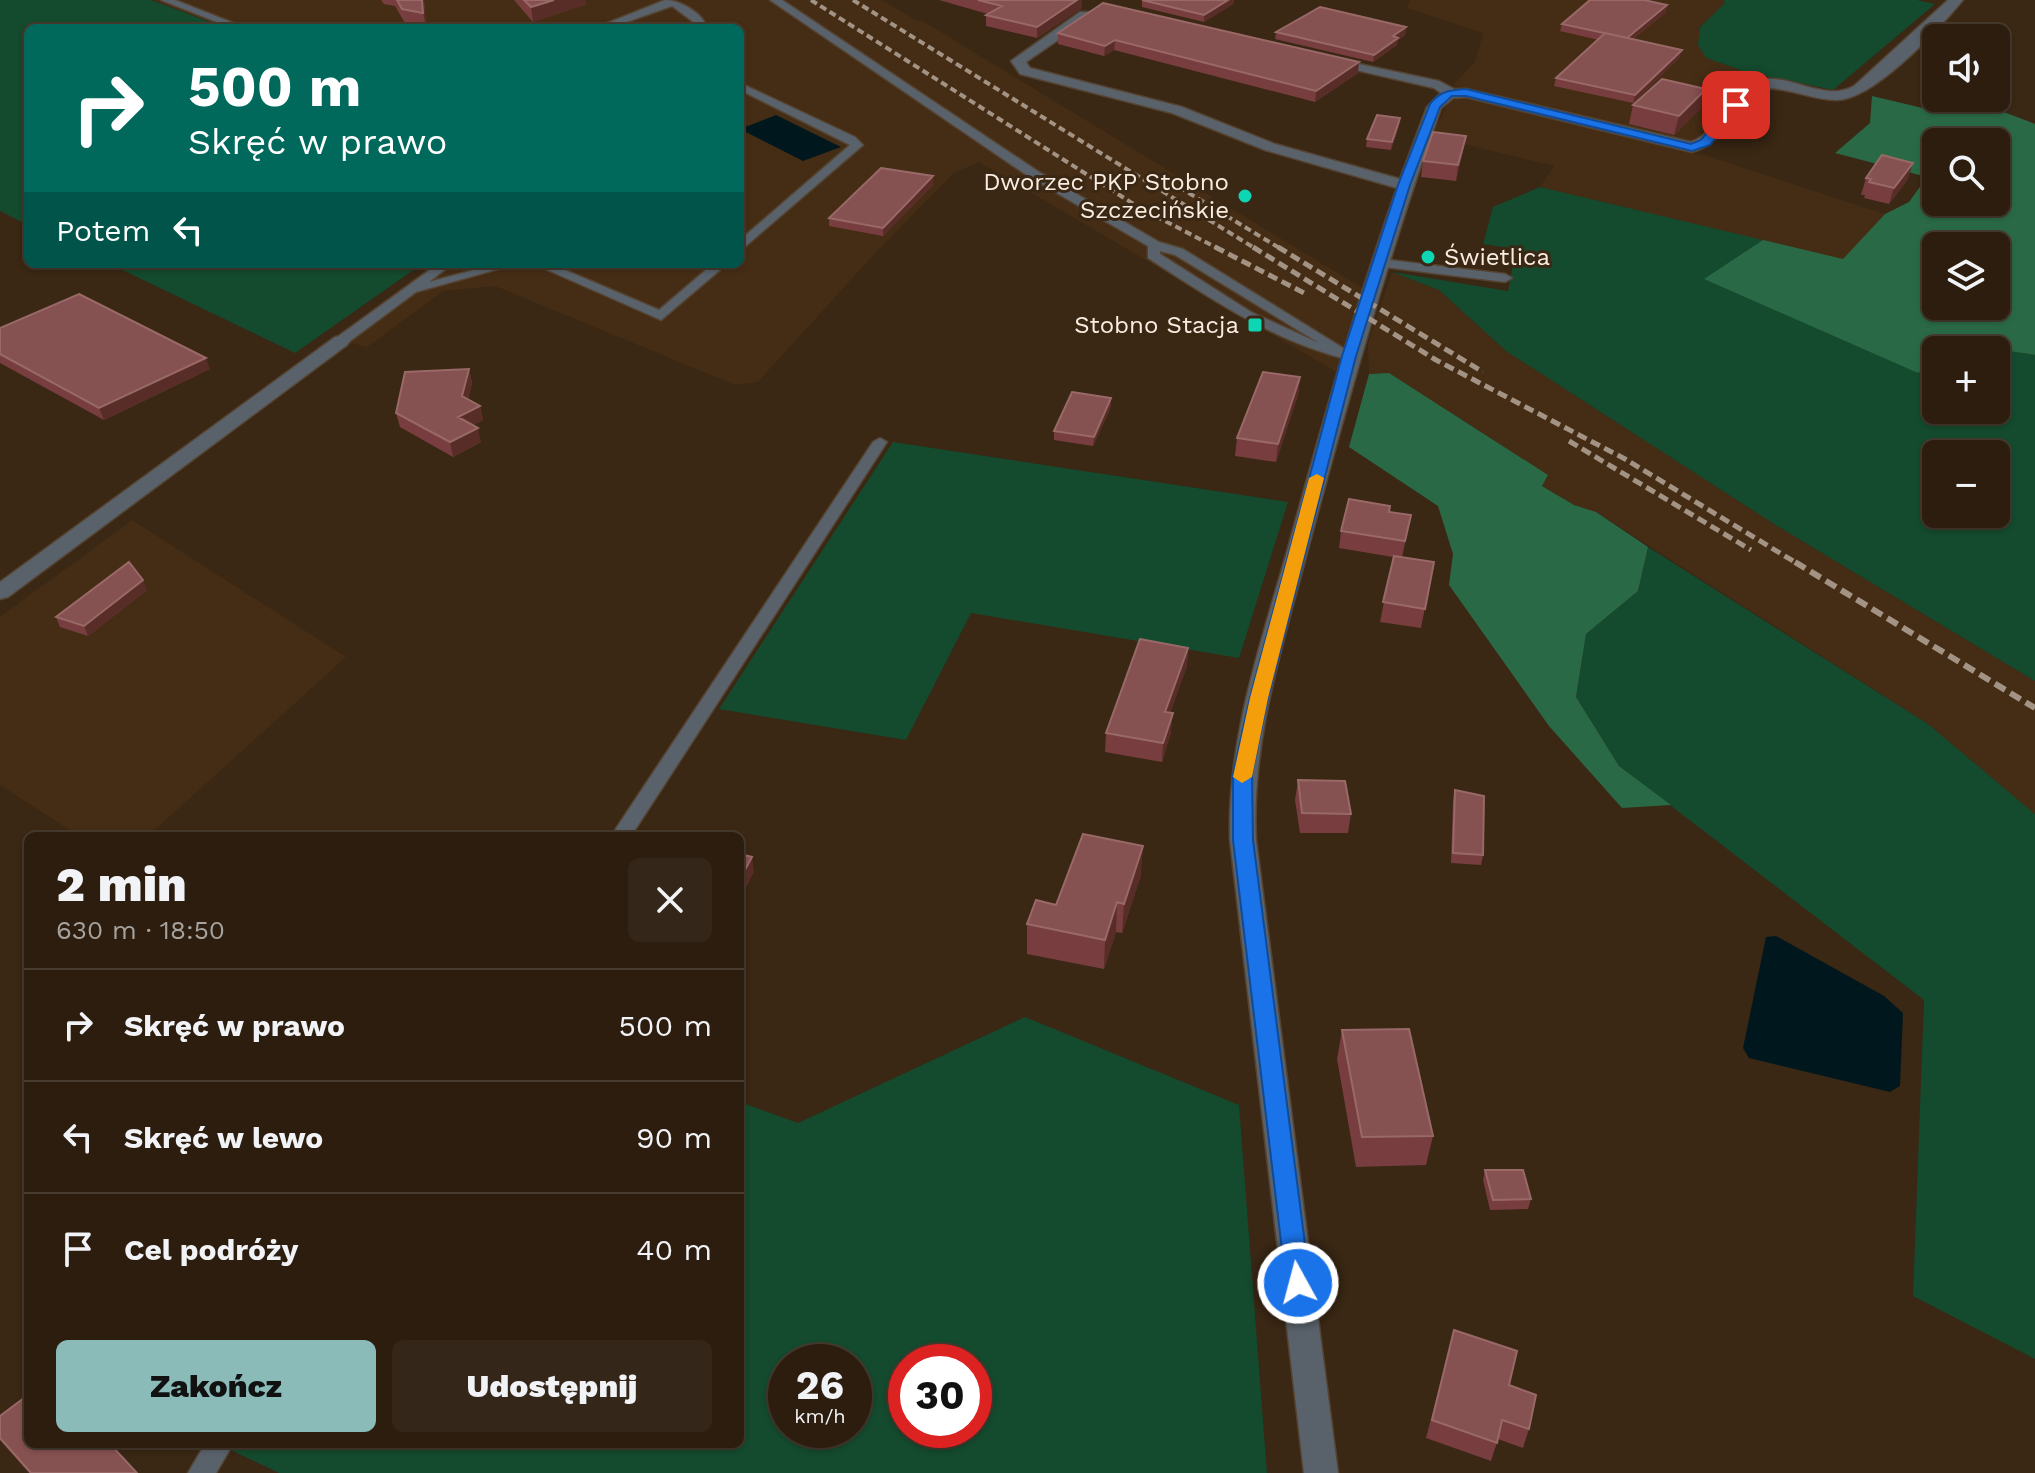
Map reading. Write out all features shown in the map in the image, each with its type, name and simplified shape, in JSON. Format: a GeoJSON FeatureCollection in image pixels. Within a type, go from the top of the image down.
{"type":"FeatureCollection","features":[{"type":"Feature","properties":{"kind":"street"},"geometry":{"type":"LineString","coordinates":[[1080,0],[1100,5],[1018,61],[1025,71],[1177,110],[1270,147],[1404,185]]}},
{"type":"Feature","properties":{"kind":"street"},"geometry":{"type":"LineString","coordinates":[[1321,1473],[1245,856],[1241,796],[1244,764],[1259,698],[1349,356],[1404,185],[1434,107],[1450,93],[1466,93],[1692,147],[1705,143],[1752,86],[1764,83],[1826,96],[1849,95],[1867,83],[1956,0]]}},
{"type":"Feature","properties":{"kind":"street"},"geometry":{"type":"LineString","coordinates":[[1316,56],[1439,85],[1450,93]]}},
{"type":"Feature","properties":{"kind":"street"},"geometry":{"type":"LineString","coordinates":[[0,592],[341,341]]}},
{"type":"Feature","properties":{"kind":"lane"},"geometry":{"type":"LineString","coordinates":[[166,0],[230,24]]}},
{"type":"Feature","properties":{"kind":"lane"},"geometry":{"type":"LineString","coordinates":[[775,0],[1035,175],[1155,245],[1153,255],[1285,336],[1315,348],[1349,356]]}},
{"type":"Feature","properties":{"kind":"lane"},"geometry":{"type":"LineString","coordinates":[[611,24],[672,1],[701,24]]}},
{"type":"Feature","properties":{"kind":"lane"},"geometry":{"type":"LineString","coordinates":[[744,88],[851,139],[857,145],[744,244]]}},
{"type":"Feature","properties":{"kind":"lane"},"geometry":{"type":"LineString","coordinates":[[1381,263],[1505,278]]}},
{"type":"Feature","properties":{"kind":"lane"},"geometry":{"type":"LineString","coordinates":[[341,341],[440,268]]}},
{"type":"Feature","properties":{"kind":"lane"},"geometry":{"type":"LineString","coordinates":[[399,298],[425,287],[495,268]]}},
{"type":"Feature","properties":{"kind":"lane"},"geometry":{"type":"LineString","coordinates":[[549,268],[661,316],[716,268]]}},
{"type":"Feature","properties":{"kind":"lane"},"geometry":{"type":"LineString","coordinates":[[624,832],[880,442]]}},
{"type":"Feature","properties":{"kind":"lane"},"geometry":{"type":"LineString","coordinates":[[201,1473],[217,1448]]}},
{"type":"Feature","properties":{"kind":"shaded area"},"geometry":{"type":"Polygon","coordinates":[[[151,0],[882,0],[917,21],[921,20],[1364,289],[1338,373],[979,162],[954,173],[879,249],[758,382],[735,385],[495,286],[443,291],[367,347],[333,339],[428,268],[744,268],[744,24],[215,24],[151,0]]]}},
{"type":"Feature","properties":{"kind":"shaded area"},"geometry":{"type":"Polygon","coordinates":[[[1410,0],[1723,0],[1725,3],[1700,27],[1706,58],[1746,72],[1696,141],[1677,143],[1453,85],[1475,62],[1483,33],[1407,8],[1410,0]]]}},
{"type":"Feature","properties":{"kind":"shaded area"},"geometry":{"type":"Polygon","coordinates":[[[1468,96],[1710,157],[1885,214],[1843,260],[1540,187],[1554,166],[1431,136],[1450,100],[1468,96]]]}},
{"type":"Feature","properties":{"kind":"shaded area"},"geometry":{"type":"Polygon","coordinates":[[[1392,272],[1439,290],[1506,351],[1777,526],[2035,681],[2035,814],[1928,724],[1596,512],[1574,505],[1542,485],[1548,475],[1389,373],[1369,374],[1368,343],[1392,272]]]}},
{"type":"Feature","properties":{"kind":"shaded area"},"geometry":{"type":"Polygon","coordinates":[[[132,520],[346,657],[152,832],[73,832],[0,785],[0,617],[132,520]]]}},
{"type":"Feature","properties":{"kind":"green space"},"geometry":{"type":"Polygon","coordinates":[[[0,0],[151,0],[215,24],[24,24],[24,223],[0,211],[0,0]]]}},
{"type":"Feature","properties":{"kind":"green space"},"geometry":{"type":"Polygon","coordinates":[[[1723,0],[1917,0],[1935,4],[1833,90],[1746,72],[1706,58],[1698,45],[1700,27],[1725,3],[1723,0]]]}},
{"type":"Feature","properties":{"kind":"green space"},"geometry":{"type":"Polygon","coordinates":[[[1872,96],[1922,108],[1922,112],[2004,112],[2035,124],[2035,355],[2010,351],[2010,336],[1922,336],[1922,371],[1918,373],[1704,279],[1763,240],[1843,259],[1885,214],[1909,202],[1922,184],[1922,216],[2010,216],[2010,128],[1922,128],[1922,176],[1835,153],[1870,123],[1872,96]]]}},
{"type":"Feature","properties":{"kind":"green space"},"geometry":{"type":"Polygon","coordinates":[[[1540,187],[1763,240],[1737,258],[1918,373],[1922,371],[1922,424],[2010,424],[2010,351],[2035,355],[2035,681],[1777,526],[1506,351],[1439,290],[1392,272],[1508,291],[1516,249],[1483,244],[1493,207],[1540,187]]]}},
{"type":"Feature","properties":{"kind":"green space"},"geometry":{"type":"Polygon","coordinates":[[[118,268],[416,268],[295,353],[118,268]]]}},
{"type":"Feature","properties":{"kind":"green space"},"geometry":{"type":"Polygon","coordinates":[[[1389,373],[1548,475],[1542,486],[1574,505],[1596,512],[1648,547],[1638,591],[1586,634],[1576,697],[1619,766],[1671,805],[1622,808],[1549,726],[1449,585],[1453,554],[1438,506],[1349,447],[1369,374],[1389,373]]]}},
{"type":"Feature","properties":{"kind":"green space"},"geometry":{"type":"Polygon","coordinates":[[[893,442],[1288,502],[1239,658],[971,613],[906,740],[719,709],[893,442]]]}},
{"type":"Feature","properties":{"kind":"green space"},"geometry":{"type":"Polygon","coordinates":[[[1648,547],[1928,724],[2035,814],[2035,1359],[1913,1296],[1924,1000],[1619,766],[1576,697],[1586,634],[1638,591],[1648,547]]]}},
{"type":"Feature","properties":{"kind":"green space"},"geometry":{"type":"Polygon","coordinates":[[[1025,1017],[1239,1105],[1267,1473],[279,1473],[226,1448],[744,1448],[744,1103],[798,1123],[1025,1017]]]}},
{"type":"Feature","properties":{"kind":"water"},"geometry":{"type":"Polygon","coordinates":[[[776,115],[841,147],[803,161],[744,131],[744,127],[776,115]]]}},
{"type":"Feature","properties":{"kind":"water"},"geometry":{"type":"Polygon","coordinates":[[[1776,936],[1884,996],[1903,1013],[1900,1086],[1890,1092],[1749,1058],[1743,1048],[1766,937],[1776,936]]]}},
{"type":"Feature","properties":{"kind":"building"},"geometry":{"type":"Polygon","coordinates":[[[397,0],[422,0],[423,13],[402,9],[397,0]]]}},
{"type":"Feature","properties":{"kind":"building"},"geometry":{"type":"Polygon","coordinates":[[[524,0],[554,0],[531,7],[524,0]]]}},
{"type":"Feature","properties":{"kind":"building"},"geometry":{"type":"Polygon","coordinates":[[[978,0],[1077,0],[1037,27],[986,15],[1002,6],[978,0]]]}},
{"type":"Feature","properties":{"kind":"building"},"geometry":{"type":"Polygon","coordinates":[[[1142,0],[1228,0],[1204,15],[1142,0]]]}},
{"type":"Feature","properties":{"kind":"building"},"geometry":{"type":"Polygon","coordinates":[[[1590,0],[1644,0],[1667,5],[1627,38],[1562,24],[1590,0]]]}},
{"type":"Feature","properties":{"kind":"building"},"geometry":{"type":"Polygon","coordinates":[[[1103,3],[1359,62],[1316,91],[1115,40],[1105,46],[1058,33],[1103,3]]]}},
{"type":"Feature","properties":{"kind":"building"},"geometry":{"type":"Polygon","coordinates":[[[1320,7],[1406,27],[1393,36],[1398,38],[1374,55],[1276,32],[1320,7]]]}},
{"type":"Feature","properties":{"kind":"building"},"geometry":{"type":"Polygon","coordinates":[[[1605,33],[1682,50],[1635,95],[1556,78],[1605,33]]]}},
{"type":"Feature","properties":{"kind":"building"},"geometry":{"type":"Polygon","coordinates":[[[1662,79],[1706,89],[1679,116],[1633,105],[1662,79]]]}},
{"type":"Feature","properties":{"kind":"building"},"geometry":{"type":"Polygon","coordinates":[[[1377,115],[1400,118],[1392,142],[1367,139],[1377,115]]]}},
{"type":"Feature","properties":{"kind":"building"},"geometry":{"type":"Polygon","coordinates":[[[1433,132],[1466,136],[1458,165],[1423,161],[1433,132]]]}},
{"type":"Feature","properties":{"kind":"building"},"geometry":{"type":"Polygon","coordinates":[[[1882,155],[1913,163],[1894,188],[1869,182],[1871,179],[1866,178],[1882,155]]]}},
{"type":"Feature","properties":{"kind":"building"},"geometry":{"type":"Polygon","coordinates":[[[881,168],[933,176],[883,228],[829,218],[881,168]]]}},
{"type":"Feature","properties":{"kind":"building"},"geometry":{"type":"Polygon","coordinates":[[[79,294],[206,358],[99,408],[0,354],[0,328],[79,294]]]}},
{"type":"Feature","properties":{"kind":"building"},"geometry":{"type":"Polygon","coordinates":[[[469,369],[462,396],[480,406],[458,417],[478,428],[450,442],[396,413],[405,372],[469,369]]]}},
{"type":"Feature","properties":{"kind":"building"},"geometry":{"type":"Polygon","coordinates":[[[1263,372],[1300,377],[1278,444],[1237,438],[1263,372]]]}},
{"type":"Feature","properties":{"kind":"building"},"geometry":{"type":"Polygon","coordinates":[[[1072,392],[1111,398],[1094,437],[1054,431],[1072,392]]]}},
{"type":"Feature","properties":{"kind":"building"},"geometry":{"type":"Polygon","coordinates":[[[1349,499],[1390,506],[1389,512],[1411,515],[1405,541],[1341,531],[1349,499]]]}},
{"type":"Feature","properties":{"kind":"building"},"geometry":{"type":"Polygon","coordinates":[[[1394,556],[1434,562],[1425,609],[1383,602],[1394,556]]]}},
{"type":"Feature","properties":{"kind":"building"},"geometry":{"type":"Polygon","coordinates":[[[129,562],[143,580],[84,626],[56,617],[129,562]]]}},
{"type":"Feature","properties":{"kind":"building"},"geometry":{"type":"Polygon","coordinates":[[[1140,639],[1188,648],[1165,712],[1173,713],[1163,743],[1106,733],[1140,639]]]}},
{"type":"Feature","properties":{"kind":"building"},"geometry":{"type":"Polygon","coordinates":[[[1298,780],[1345,781],[1351,814],[1302,813],[1298,780]]]}},
{"type":"Feature","properties":{"kind":"building"},"geometry":{"type":"Polygon","coordinates":[[[1455,790],[1484,796],[1483,855],[1453,853],[1455,790]]]}},
{"type":"Feature","properties":{"kind":"building"},"geometry":{"type":"Polygon","coordinates":[[[1083,834],[1143,846],[1124,904],[1117,902],[1105,940],[1027,924],[1036,900],[1056,905],[1083,834]]]}},
{"type":"Feature","properties":{"kind":"building"},"geometry":{"type":"Polygon","coordinates":[[[744,855],[752,857],[744,872],[744,855]]]}},
{"type":"Feature","properties":{"kind":"building"},"geometry":{"type":"Polygon","coordinates":[[[1409,1029],[1433,1136],[1362,1137],[1342,1030],[1409,1029]]]}},
{"type":"Feature","properties":{"kind":"building"},"geometry":{"type":"Polygon","coordinates":[[[1485,1170],[1523,1170],[1531,1199],[1493,1200],[1485,1170]]]}},
{"type":"Feature","properties":{"kind":"building"},"geometry":{"type":"Polygon","coordinates":[[[1454,1330],[1517,1351],[1509,1385],[1536,1395],[1529,1429],[1502,1420],[1497,1443],[1432,1420],[1454,1330]]]}},
{"type":"Feature","properties":{"kind":"building"},"geometry":{"type":"Polygon","coordinates":[[[24,1398],[24,1448],[114,1448],[137,1473],[31,1473],[0,1438],[0,1416],[24,1398]]]}},
{"type":"Feature","properties":{"kind":"railway"},"geometry":{"type":"LineString","coordinates":[[811,0],[1140,208],[1219,249]]}},
{"type":"Feature","properties":{"kind":"railway"},"geometry":{"type":"LineString","coordinates":[[853,0],[1256,249]]}},
{"type":"Feature","properties":{"kind":"railway"},"geometry":{"type":"LineString","coordinates":[[1179,187],[1281,249]]}},
{"type":"Feature","properties":{"kind":"railway"},"geometry":{"type":"LineString","coordinates":[[1215,247],[1308,295]]}},
{"type":"Feature","properties":{"kind":"railway"},"geometry":{"type":"LineString","coordinates":[[1253,247],[1436,360],[1625,459],[1798,564]]}},
{"type":"Feature","properties":{"kind":"railway"},"geometry":{"type":"LineString","coordinates":[[1278,247],[1483,372]]}},
{"type":"Feature","properties":{"kind":"railway"},"geometry":{"type":"LineString","coordinates":[[1569,441],[1751,550]]}},
{"type":"Feature","properties":{"kind":"railway"},"geometry":{"type":"LineString","coordinates":[[1795,562],[2035,708]]}},
{"type":"Feature","properties":{"kind":"slow traffic"},"geometry":{"type":"LineString","coordinates":[[1242,777],[1259,698],[1317,478]]}},
{"type":"Feature","properties":{"kind":"place","name":"Dworzec PKP Stobno Szczecińskie"},"geometry":{"type":"Point","coordinates":[1245,196]}},
{"type":"Feature","properties":{"kind":"place","name":"Świetlica"},"geometry":{"type":"Point","coordinates":[1428,257]}},
{"type":"Feature","properties":{"kind":"place","name":"Stobno Stacja"},"geometry":{"type":"Point","coordinates":[1255,325]}},
{"type":"Feature","properties":{"kind":"route"},"geometry":{"type":"LineString","coordinates":[[1298,1283],[1243,840],[1242,774],[1349,356],[1365,315],[1404,185],[1434,107],[1450,93],[1466,93],[1692,147],[1705,143],[1736,105]]}}]}
